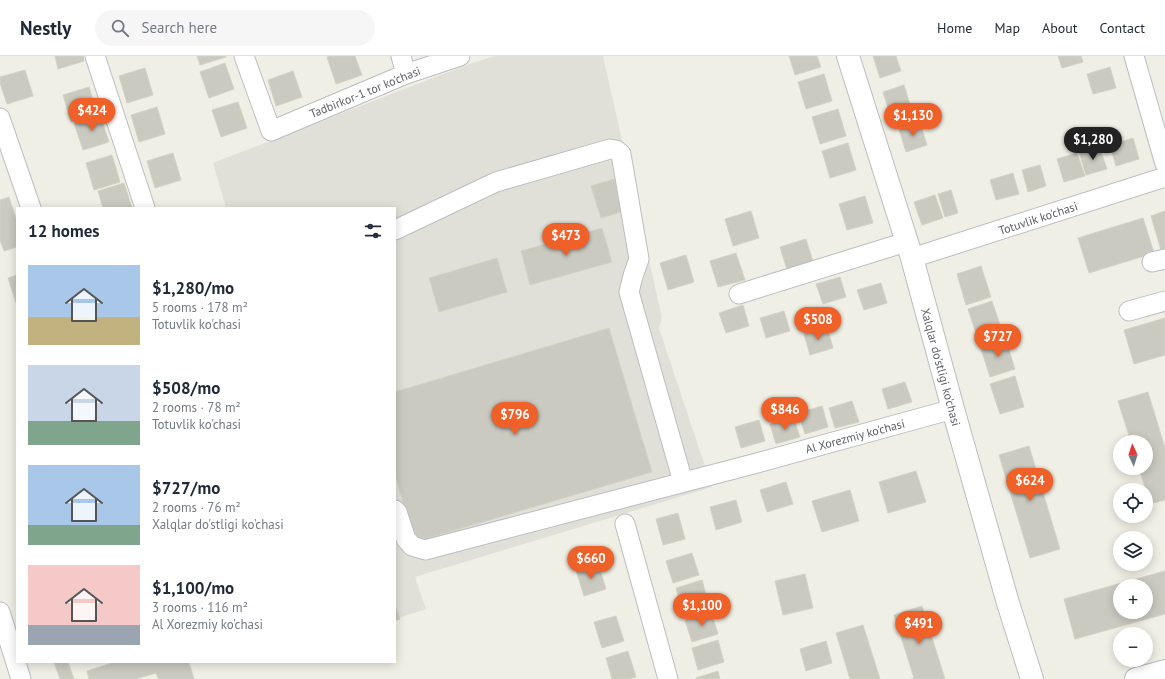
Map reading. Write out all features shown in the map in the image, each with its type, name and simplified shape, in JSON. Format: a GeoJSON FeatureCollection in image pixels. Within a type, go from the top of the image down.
{"type":"FeatureCollection","features":[{"type":"Feature","properties":{"kind":"street"},"geometry":{"type":"LineString","coordinates":[[95,56],[145,207]]}},
{"type":"Feature","properties":{"kind":"street","name":"Tadbirkor-1 tor ko'chasi"},"geometry":{"type":"LineString","coordinates":[[244,56],[271,131],[406,74],[460,56]]}},
{"type":"Feature","properties":{"kind":"street"},"geometry":{"type":"LineString","coordinates":[[401,56],[406,74]]}},
{"type":"Feature","properties":{"kind":"street","name":"Xalqlar do'stligi ko'chasi"},"geometry":{"type":"LineString","coordinates":[[848,56],[909,250],[1008,603],[1032,679]]}},
{"type":"Feature","properties":{"kind":"street"},"geometry":{"type":"LineString","coordinates":[[1134,56],[1165,164]]}},
{"type":"Feature","properties":{"kind":"street"},"geometry":{"type":"LineString","coordinates":[[0,118],[31,207]]}},
{"type":"Feature","properties":{"kind":"street"},"geometry":{"type":"LineString","coordinates":[[396,230],[496,182],[610,149],[616,150],[621,154],[639,259],[629,292],[683,482]]}},
{"type":"Feature","properties":{"kind":"street","name":"Totuvlik ko'chasi"},"geometry":{"type":"LineString","coordinates":[[739,294],[909,250],[1165,177]]}},
{"type":"Feature","properties":{"kind":"street"},"geometry":{"type":"LineString","coordinates":[[1129,311],[1165,301]]}},
{"type":"Feature","properties":{"kind":"street","name":"Al Xorezmiy ko'chasi"},"geometry":{"type":"LineString","coordinates":[[396,511],[406,539],[412,546],[425,550],[757,463],[953,409]]}},
{"type":"Feature","properties":{"kind":"street"},"geometry":{"type":"LineString","coordinates":[[625,524],[668,679]]}},
{"type":"Feature","properties":{"kind":"street"},"geometry":{"type":"LineString","coordinates":[[0,612],[21,679]]}},
{"type":"Feature","properties":{"kind":"street"},"geometry":{"type":"LineString","coordinates":[[1136,679],[1165,671]]}},
{"type":"Feature","properties":{"kind":"shaded area"},"geometry":{"type":"Polygon","coordinates":[[[495,56],[603,56],[662,318],[659,328],[712,487],[415,577],[426,609],[396,619],[396,207],[226,207],[213,163],[469,64],[495,56]]]}},
{"type":"Feature","properties":{"kind":"building"},"geometry":{"type":"Polygon","coordinates":[[[55,56],[83,56],[84,61],[58,69],[55,56]]]}},
{"type":"Feature","properties":{"kind":"building"},"geometry":{"type":"Polygon","coordinates":[[[197,56],[226,56],[226,57],[200,65],[197,56]]]}},
{"type":"Feature","properties":{"kind":"building"},"geometry":{"type":"Polygon","coordinates":[[[355,56],[362,75],[336,84],[327,57],[355,56]]]}},
{"type":"Feature","properties":{"kind":"building"},"geometry":{"type":"Polygon","coordinates":[[[789,56],[817,56],[821,67],[795,75],[789,56]]]}},
{"type":"Feature","properties":{"kind":"building"},"geometry":{"type":"Polygon","coordinates":[[[873,56],[896,56],[901,71],[880,78],[873,56]]]}},
{"type":"Feature","properties":{"kind":"building"},"geometry":{"type":"Polygon","coordinates":[[[1058,56],[1081,56],[1083,62],[1062,68],[1058,56]]]}},
{"type":"Feature","properties":{"kind":"building"},"geometry":{"type":"Polygon","coordinates":[[[225,63],[234,89],[209,98],[200,72],[225,63]]]}},
{"type":"Feature","properties":{"kind":"building"},"geometry":{"type":"Polygon","coordinates":[[[1110,67],[1116,88],[1093,94],[1087,74],[1110,67]]]}},
{"type":"Feature","properties":{"kind":"building"},"geometry":{"type":"Polygon","coordinates":[[[145,68],[153,95],[127,103],[119,76],[145,68]]]}},
{"type":"Feature","properties":{"kind":"building"},"geometry":{"type":"Polygon","coordinates":[[[25,70],[33,96],[7,104],[0,83],[0,77],[25,70]]]}},
{"type":"Feature","properties":{"kind":"building"},"geometry":{"type":"Polygon","coordinates":[[[293,71],[302,97],[276,106],[268,80],[293,71]]]}},
{"type":"Feature","properties":{"kind":"building"},"geometry":{"type":"Polygon","coordinates":[[[824,74],[832,101],[806,109],[798,82],[824,74]]]}},
{"type":"Feature","properties":{"kind":"building"},"geometry":{"type":"Polygon","coordinates":[[[904,85],[911,108],[890,114],[883,92],[904,85]]]}},
{"type":"Feature","properties":{"kind":"building"},"geometry":{"type":"Polygon","coordinates":[[[89,87],[97,114],[71,122],[63,95],[89,87]]]}},
{"type":"Feature","properties":{"kind":"building"},"geometry":{"type":"Polygon","coordinates":[[[238,102],[247,128],[221,137],[212,110],[238,102]]]}},
{"type":"Feature","properties":{"kind":"building"},"geometry":{"type":"Polygon","coordinates":[[[157,107],[165,134],[139,142],[131,115],[157,107]]]}},
{"type":"Feature","properties":{"kind":"building"},"geometry":{"type":"Polygon","coordinates":[[[838,109],[846,136],[820,144],[812,117],[838,109]]]}},
{"type":"Feature","properties":{"kind":"building"},"geometry":{"type":"Polygon","coordinates":[[[100,115],[109,142],[83,150],[74,123],[100,115]]]}},
{"type":"Feature","properties":{"kind":"building"},"geometry":{"type":"Polygon","coordinates":[[[920,123],[927,145],[906,152],[899,129],[920,123]]]}},
{"type":"Feature","properties":{"kind":"building"},"geometry":{"type":"Polygon","coordinates":[[[1133,138],[1139,159],[1116,166],[1110,145],[1133,138]]]}},
{"type":"Feature","properties":{"kind":"building"},"geometry":{"type":"Polygon","coordinates":[[[848,143],[856,170],[830,178],[822,151],[848,143]]]}},
{"type":"Feature","properties":{"kind":"building"},"geometry":{"type":"Polygon","coordinates":[[[1099,146],[1107,169],[1086,175],[1079,152],[1099,146]]]}},
{"type":"Feature","properties":{"kind":"building"},"geometry":{"type":"Polygon","coordinates":[[[173,153],[181,180],[155,188],[147,161],[173,153]]]}},
{"type":"Feature","properties":{"kind":"building"},"geometry":{"type":"Polygon","coordinates":[[[1077,153],[1085,176],[1064,182],[1057,159],[1077,153]]]}},
{"type":"Feature","properties":{"kind":"building"},"geometry":{"type":"Polygon","coordinates":[[[112,155],[120,182],[94,190],[86,163],[112,155]]]}},
{"type":"Feature","properties":{"kind":"building"},"geometry":{"type":"Polygon","coordinates":[[[1040,165],[1046,186],[1028,192],[1022,170],[1040,165]]]}},
{"type":"Feature","properties":{"kind":"building"},"geometry":{"type":"Polygon","coordinates":[[[1013,173],[1019,194],[996,200],[990,180],[1013,173]]]}},
{"type":"Feature","properties":{"kind":"building"},"geometry":{"type":"Polygon","coordinates":[[[614,179],[624,211],[601,218],[591,186],[614,179]]]}},
{"type":"Feature","properties":{"kind":"building"},"geometry":{"type":"Polygon","coordinates":[[[124,183],[132,207],[103,207],[98,191],[124,183]]]}},
{"type":"Feature","properties":{"kind":"building"},"geometry":{"type":"Polygon","coordinates":[[[951,190],[958,213],[945,217],[938,194],[951,190]]]}},
{"type":"Feature","properties":{"kind":"building"},"geometry":{"type":"Polygon","coordinates":[[[935,195],[943,218],[922,225],[914,202],[935,195]]]}},
{"type":"Feature","properties":{"kind":"building"},"geometry":{"type":"Polygon","coordinates":[[[865,196],[873,223],[847,230],[839,204],[865,196]]]}},
{"type":"Feature","properties":{"kind":"building"},"geometry":{"type":"Polygon","coordinates":[[[9,197],[16,219],[16,247],[4,251],[0,240],[0,200],[9,197]]]}},
{"type":"Feature","properties":{"kind":"building"},"geometry":{"type":"Polygon","coordinates":[[[751,211],[759,238],[733,246],[725,219],[751,211]]]}},
{"type":"Feature","properties":{"kind":"building"},"geometry":{"type":"Polygon","coordinates":[[[1165,211],[1165,249],[1161,250],[1151,216],[1165,211]]]}},
{"type":"Feature","properties":{"kind":"building"},"geometry":{"type":"Polygon","coordinates":[[[1143,218],[1154,253],[1089,273],[1078,238],[1143,218]]]}},
{"type":"Feature","properties":{"kind":"building"},"geometry":{"type":"Polygon","coordinates":[[[602,228],[612,262],[530,285],[521,251],[602,228]]]}},
{"type":"Feature","properties":{"kind":"building"},"geometry":{"type":"Polygon","coordinates":[[[806,239],[814,265],[788,273],[780,247],[806,239]]]}},
{"type":"Feature","properties":{"kind":"building"},"geometry":{"type":"Polygon","coordinates":[[[736,253],[745,280],[718,287],[710,261],[736,253]]]}},
{"type":"Feature","properties":{"kind":"building"},"geometry":{"type":"Polygon","coordinates":[[[686,255],[694,282],[668,290],[660,263],[686,255]]]}},
{"type":"Feature","properties":{"kind":"building"},"geometry":{"type":"Polygon","coordinates":[[[497,258],[507,292],[439,312],[429,278],[497,258]]]}},
{"type":"Feature","properties":{"kind":"building"},"geometry":{"type":"Polygon","coordinates":[[[981,266],[991,297],[966,305],[957,274],[981,266]]]}},
{"type":"Feature","properties":{"kind":"building"},"geometry":{"type":"Polygon","coordinates":[[[16,275],[16,303],[8,278],[16,275]]]}},
{"type":"Feature","properties":{"kind":"building"},"geometry":{"type":"Polygon","coordinates":[[[840,277],[846,297],[823,304],[816,284],[840,277]]]}},
{"type":"Feature","properties":{"kind":"building"},"geometry":{"type":"Polygon","coordinates":[[[881,283],[887,303],[864,310],[857,290],[881,283]]]}},
{"type":"Feature","properties":{"kind":"building"},"geometry":{"type":"Polygon","coordinates":[[[992,301],[1002,331],[978,339],[968,309],[992,301]]]}},
{"type":"Feature","properties":{"kind":"building"},"geometry":{"type":"Polygon","coordinates":[[[743,305],[749,326],[726,333],[719,313],[743,305]]]}},
{"type":"Feature","properties":{"kind":"building"},"geometry":{"type":"Polygon","coordinates":[[[784,311],[790,331],[766,338],[760,318],[784,311]]]}},
{"type":"Feature","properties":{"kind":"building"},"geometry":{"type":"Polygon","coordinates":[[[1165,318],[1165,355],[1134,364],[1124,330],[1165,318]]]}},
{"type":"Feature","properties":{"kind":"building"},"geometry":{"type":"Polygon","coordinates":[[[827,327],[833,348],[810,355],[804,334],[827,327]]]}},
{"type":"Feature","properties":{"kind":"building"},"geometry":{"type":"Polygon","coordinates":[[[609,328],[652,472],[415,542],[396,478],[396,392],[609,328]]]}},
{"type":"Feature","properties":{"kind":"building"},"geometry":{"type":"Polygon","coordinates":[[[1005,338],[1015,369],[990,377],[980,346],[1005,338]]]}},
{"type":"Feature","properties":{"kind":"building"},"geometry":{"type":"Polygon","coordinates":[[[1015,376],[1024,407],[1000,414],[990,384],[1015,376]]]}},
{"type":"Feature","properties":{"kind":"building"},"geometry":{"type":"Polygon","coordinates":[[[905,382],[912,402],[888,409],[882,389],[905,382]]]}},
{"type":"Feature","properties":{"kind":"building"},"geometry":{"type":"Polygon","coordinates":[[[1148,392],[1165,448],[1165,500],[1153,503],[1153,483],[1144,483],[1141,475],[1153,475],[1153,435],[1129,435],[1118,401],[1148,392]]]}},
{"type":"Feature","properties":{"kind":"building"},"geometry":{"type":"Polygon","coordinates":[[[852,401],[859,422],[835,428],[829,408],[852,401]]]}},
{"type":"Feature","properties":{"kind":"building"},"geometry":{"type":"Polygon","coordinates":[[[822,406],[828,427],[805,434],[798,413],[822,406]]]}},
{"type":"Feature","properties":{"kind":"building"},"geometry":{"type":"Polygon","coordinates":[[[793,417],[800,437],[776,444],[770,424],[793,417]]]}},
{"type":"Feature","properties":{"kind":"building"},"geometry":{"type":"Polygon","coordinates":[[[759,420],[765,441],[741,448],[735,427],[759,420]]]}},
{"type":"Feature","properties":{"kind":"building"},"geometry":{"type":"Polygon","coordinates":[[[1029,446],[1060,549],[1030,558],[999,455],[1029,446]]]}},
{"type":"Feature","properties":{"kind":"building"},"geometry":{"type":"Polygon","coordinates":[[[916,471],[926,502],[888,513],[879,482],[916,471]]]}},
{"type":"Feature","properties":{"kind":"building"},"geometry":{"type":"Polygon","coordinates":[[[786,482],[793,504],[767,512],[760,490],[786,482]]]}},
{"type":"Feature","properties":{"kind":"building"},"geometry":{"type":"Polygon","coordinates":[[[850,490],[859,521],[822,532],[812,501],[850,490]]]}},
{"type":"Feature","properties":{"kind":"building"},"geometry":{"type":"Polygon","coordinates":[[[736,500],[742,522],[716,530],[710,507],[736,500]]]}},
{"type":"Feature","properties":{"kind":"building"},"geometry":{"type":"Polygon","coordinates":[[[678,513],[685,539],[663,545],[656,519],[678,513]]]}},
{"type":"Feature","properties":{"kind":"building"},"geometry":{"type":"Polygon","coordinates":[[[692,553],[699,575],[673,583],[666,561],[692,553]]]}},
{"type":"Feature","properties":{"kind":"building"},"geometry":{"type":"Polygon","coordinates":[[[598,564],[606,589],[584,596],[576,570],[598,564]]]}},
{"type":"Feature","properties":{"kind":"building"},"geometry":{"type":"Polygon","coordinates":[[[1165,571],[1165,614],[1153,617],[1153,579],[1136,579],[1165,571]]]}},
{"type":"Feature","properties":{"kind":"building"},"geometry":{"type":"Polygon","coordinates":[[[805,574],[813,608],[783,615],[775,581],[805,574]]]}},
{"type":"Feature","properties":{"kind":"building"},"geometry":{"type":"Polygon","coordinates":[[[702,580],[708,602],[682,610],[676,588],[702,580]]]}},
{"type":"Feature","properties":{"kind":"building"},"geometry":{"type":"Polygon","coordinates":[[[1113,585],[1113,619],[1147,619],[1113,627],[1113,628],[1075,639],[1064,599],[1113,585]]]}},
{"type":"Feature","properties":{"kind":"building"},"geometry":{"type":"Polygon","coordinates":[[[922,606],[945,679],[911,679],[914,678],[894,615],[922,606]]]}},
{"type":"Feature","properties":{"kind":"building"},"geometry":{"type":"Polygon","coordinates":[[[396,607],[400,619],[396,621],[396,607]]]}},
{"type":"Feature","properties":{"kind":"building"},"geometry":{"type":"Polygon","coordinates":[[[711,612],[718,634],[692,642],[685,620],[711,612]]]}},
{"type":"Feature","properties":{"kind":"building"},"geometry":{"type":"Polygon","coordinates":[[[616,616],[624,641],[602,648],[594,622],[616,616]]]}},
{"type":"Feature","properties":{"kind":"building"},"geometry":{"type":"Polygon","coordinates":[[[863,625],[880,679],[850,679],[836,633],[863,625]]]}},
{"type":"Feature","properties":{"kind":"building"},"geometry":{"type":"Polygon","coordinates":[[[718,640],[724,662],[698,670],[692,648],[718,640]]]}},
{"type":"Feature","properties":{"kind":"building"},"geometry":{"type":"Polygon","coordinates":[[[826,641],[832,663],[806,671],[800,649],[826,641]]]}},
{"type":"Feature","properties":{"kind":"building"},"geometry":{"type":"Polygon","coordinates":[[[628,651],[636,677],[629,679],[612,679],[606,658],[628,651]]]}},
{"type":"Feature","properties":{"kind":"building"},"geometry":{"type":"Polygon","coordinates":[[[54,663],[68,663],[74,679],[60,679],[54,663]]]}},
{"type":"Feature","properties":{"kind":"building"},"geometry":{"type":"Polygon","coordinates":[[[112,663],[189,663],[194,679],[159,679],[156,673],[136,679],[89,679],[87,671],[112,663]]]}},
{"type":"Feature","properties":{"kind":"building"},"geometry":{"type":"Polygon","coordinates":[[[718,671],[720,679],[696,679],[696,678],[718,671]]]}}]}
